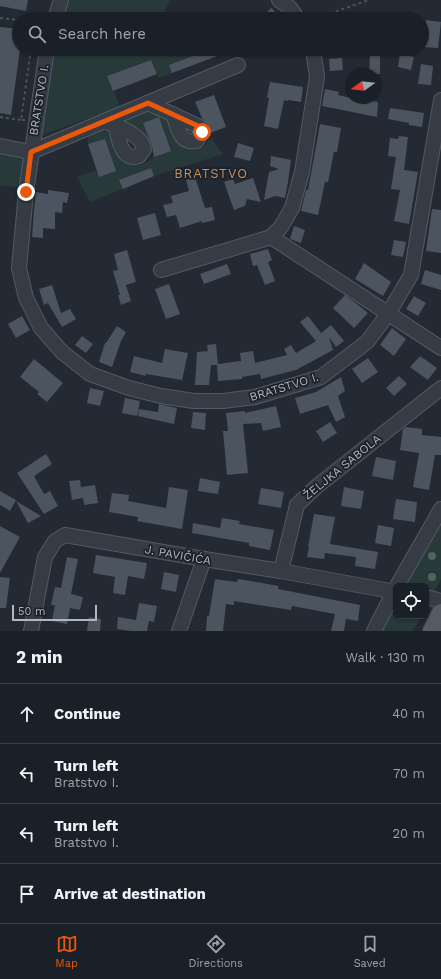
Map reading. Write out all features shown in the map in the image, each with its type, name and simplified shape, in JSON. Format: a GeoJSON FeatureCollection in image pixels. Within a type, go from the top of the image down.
{"type":"FeatureCollection","features":[{"type":"Feature","properties":{"kind":"main road"},"geometry":{"type":"LineString","coordinates":[[432,631],[441,613]]}},
{"type":"Feature","properties":{"kind":"street"},"geometry":{"type":"LineString","coordinates":[[57,12],[61,0]]}},
{"type":"Feature","properties":{"kind":"street"},"geometry":{"type":"LineString","coordinates":[[279,0],[293,12]]}},
{"type":"Feature","properties":{"kind":"street","name":"BRATSTVO I."},"geometry":{"type":"LineString","coordinates":[[46,56],[31,152],[19,268],[26,298],[41,328],[62,352],[90,374],[129,388],[161,396],[194,401],[223,401],[255,398],[321,377],[367,342],[388,314],[410,275],[441,100]]}},
{"type":"Feature","properties":{"kind":"street"},"geometry":{"type":"LineString","coordinates":[[162,270],[271,237],[281,227],[292,208],[302,172],[317,76],[314,56]]}},
{"type":"Feature","properties":{"kind":"street","name":"BRATSTVO I."},"geometry":{"type":"LineString","coordinates":[[0,146],[31,152],[110,124],[148,103],[238,64]]}},
{"type":"Feature","properties":{"kind":"street"},"geometry":{"type":"LineString","coordinates":[[148,103],[173,114]]}},
{"type":"Feature","properties":{"kind":"street"},"geometry":{"type":"LineString","coordinates":[[271,237],[441,348]]}},
{"type":"Feature","properties":{"kind":"street","name":"ŽELJKA SABOLA"},"geometry":{"type":"LineString","coordinates":[[282,571],[297,504],[316,487],[441,388]]}},
{"type":"Feature","properties":{"kind":"street"},"geometry":{"type":"LineString","coordinates":[[400,583],[441,509]]}},
{"type":"Feature","properties":{"kind":"street","name":"J. PAVIČIĆA"},"geometry":{"type":"LineString","coordinates":[[31,631],[45,557],[55,541],[65,535],[393,590]]}},
{"type":"Feature","properties":{"kind":"street"},"geometry":{"type":"LineString","coordinates":[[179,631],[204,559]]}},
{"type":"Feature","properties":{"kind":"street"},"geometry":{"type":"LineString","coordinates":[[374,631],[393,596]]}},
{"type":"Feature","properties":{"kind":"street"},"geometry":{"type":"LineString","coordinates":[[429,598],[441,601]]}},
{"type":"Feature","properties":{"kind":"path"},"geometry":{"type":"LineString","coordinates":[[334,12],[369,0]]}},
{"type":"Feature","properties":{"kind":"path"},"geometry":{"type":"LineString","coordinates":[[0,18],[12,19]]}},
{"type":"Feature","properties":{"kind":"path"},"geometry":{"type":"LineString","coordinates":[[22,120],[30,56]]}},
{"type":"Feature","properties":{"kind":"path"},"geometry":{"type":"LineString","coordinates":[[0,117],[36,122]]}},
{"type":"Feature","properties":{"kind":"shaded area"},"geometry":{"type":"Polygon","coordinates":[[[68,0],[171,0],[164,11],[166,12],[64,12],[68,0]]]}},
{"type":"Feature","properties":{"kind":"shaded area"},"geometry":{"type":"Polygon","coordinates":[[[52,56],[193,56],[170,65],[172,73],[159,78],[151,60],[108,76],[120,107],[42,135],[52,56]]]}},
{"type":"Feature","properties":{"kind":"shaded area"},"geometry":{"type":"Polygon","coordinates":[[[144,110],[154,111],[163,116],[168,121],[176,139],[186,148],[194,149],[199,147],[211,138],[223,154],[154,176],[151,168],[120,180],[123,189],[90,202],[77,177],[97,170],[88,144],[88,134],[100,130],[111,133],[116,150],[126,163],[137,165],[145,163],[154,156],[151,145],[146,138],[117,122],[144,110]]]}},
{"type":"Feature","properties":{"kind":"shaded area"},"geometry":{"type":"Polygon","coordinates":[[[0,152],[26,157],[22,188],[0,185],[0,152]]]}},
{"type":"Feature","properties":{"kind":"shaded area"},"geometry":{"type":"Polygon","coordinates":[[[441,517],[441,579],[433,594],[429,593],[429,583],[409,583],[408,578],[441,517]]]}},
{"type":"Feature","properties":{"kind":"shaded area"},"geometry":{"type":"Polygon","coordinates":[[[393,608],[393,619],[419,619],[413,631],[380,631],[393,608]]]}},
{"type":"Feature","properties":{"kind":"building"},"geometry":{"type":"Polygon","coordinates":[[[0,0],[28,0],[26,11],[0,6],[0,0]]]}},
{"type":"Feature","properties":{"kind":"building"},"geometry":{"type":"Polygon","coordinates":[[[271,8],[275,12],[267,12],[271,8]]]}},
{"type":"Feature","properties":{"kind":"building"},"geometry":{"type":"Polygon","coordinates":[[[429,20],[441,22],[438,48],[429,47],[429,20]]]}},
{"type":"Feature","properties":{"kind":"building"},"geometry":{"type":"Polygon","coordinates":[[[0,27],[12,28],[12,56],[19,56],[11,115],[0,113],[0,27]]]}},
{"type":"Feature","properties":{"kind":"building"},"geometry":{"type":"Polygon","coordinates":[[[193,56],[217,56],[172,73],[169,65],[193,56]]]}},
{"type":"Feature","properties":{"kind":"building"},"geometry":{"type":"Polygon","coordinates":[[[370,56],[380,56],[380,68],[369,68],[370,56]]]}},
{"type":"Feature","properties":{"kind":"building"},"geometry":{"type":"Polygon","coordinates":[[[400,56],[414,57],[411,70],[398,67],[400,56]]]}},
{"type":"Feature","properties":{"kind":"building"},"geometry":{"type":"Polygon","coordinates":[[[342,58],[343,70],[330,71],[329,59],[342,58]]]}},
{"type":"Feature","properties":{"kind":"building"},"geometry":{"type":"Polygon","coordinates":[[[151,60],[157,74],[113,91],[107,76],[151,60]]]}},
{"type":"Feature","properties":{"kind":"building"},"geometry":{"type":"Polygon","coordinates":[[[421,64],[433,66],[431,85],[418,84],[421,64]]]}},
{"type":"Feature","properties":{"kind":"building"},"geometry":{"type":"Polygon","coordinates":[[[270,82],[303,87],[301,102],[284,100],[278,129],[264,126],[270,82]]]}},
{"type":"Feature","properties":{"kind":"building"},"geometry":{"type":"Polygon","coordinates":[[[325,89],[339,92],[338,95],[345,97],[345,104],[378,104],[377,117],[322,106],[325,89]]]}},
{"type":"Feature","properties":{"kind":"building"},"geometry":{"type":"Polygon","coordinates":[[[214,95],[226,127],[210,133],[209,127],[202,118],[195,102],[214,95]]]}},
{"type":"Feature","properties":{"kind":"building"},"geometry":{"type":"Polygon","coordinates":[[[390,108],[424,113],[422,127],[388,119],[390,108]]]}},
{"type":"Feature","properties":{"kind":"building"},"geometry":{"type":"Polygon","coordinates":[[[159,117],[171,151],[154,157],[152,146],[143,123],[159,117]]]}},
{"type":"Feature","properties":{"kind":"building"},"geometry":{"type":"Polygon","coordinates":[[[320,124],[341,128],[337,152],[334,152],[328,182],[325,182],[318,215],[301,211],[306,190],[308,190],[320,124]]]}},
{"type":"Feature","properties":{"kind":"building"},"geometry":{"type":"Polygon","coordinates":[[[399,136],[408,137],[404,170],[418,172],[409,224],[394,221],[400,190],[391,189],[396,157],[388,156],[390,138],[398,139],[399,136]]]}},
{"type":"Feature","properties":{"kind":"building"},"geometry":{"type":"Polygon","coordinates":[[[105,139],[116,171],[99,177],[88,144],[105,139]]]}},
{"type":"Feature","properties":{"kind":"building"},"geometry":{"type":"Polygon","coordinates":[[[238,143],[254,148],[250,161],[234,157],[238,143]]]}},
{"type":"Feature","properties":{"kind":"building"},"geometry":{"type":"Polygon","coordinates":[[[271,156],[291,160],[288,182],[285,198],[275,196],[264,200],[269,172],[279,169],[270,166],[271,156]]]}},
{"type":"Feature","properties":{"kind":"building"},"geometry":{"type":"Polygon","coordinates":[[[151,168],[154,176],[123,189],[119,180],[151,168]]]}},
{"type":"Feature","properties":{"kind":"building"},"geometry":{"type":"Polygon","coordinates":[[[195,177],[205,208],[212,207],[215,220],[202,223],[202,221],[180,228],[176,215],[167,217],[163,205],[173,203],[171,196],[189,191],[186,180],[195,177]]]}},
{"type":"Feature","properties":{"kind":"building"},"geometry":{"type":"Polygon","coordinates":[[[253,178],[261,202],[247,199],[245,206],[234,210],[224,182],[233,179],[235,184],[253,178]]]}},
{"type":"Feature","properties":{"kind":"building"},"geometry":{"type":"Polygon","coordinates":[[[48,190],[69,193],[67,203],[63,202],[62,213],[55,212],[55,229],[43,228],[43,238],[32,237],[36,192],[48,194],[48,190]]]}},
{"type":"Feature","properties":{"kind":"building"},"geometry":{"type":"Polygon","coordinates":[[[432,209],[441,210],[441,253],[426,251],[432,209]]]}},
{"type":"Feature","properties":{"kind":"building"},"geometry":{"type":"Polygon","coordinates":[[[155,213],[161,235],[143,240],[137,218],[155,213]]]}},
{"type":"Feature","properties":{"kind":"building"},"geometry":{"type":"Polygon","coordinates":[[[294,226],[305,230],[301,243],[290,239],[294,226]]]}},
{"type":"Feature","properties":{"kind":"building"},"geometry":{"type":"Polygon","coordinates":[[[394,240],[406,242],[403,257],[391,255],[394,240]]]}},
{"type":"Feature","properties":{"kind":"building"},"geometry":{"type":"Polygon","coordinates":[[[268,249],[272,260],[268,262],[275,281],[265,285],[257,265],[253,266],[250,254],[268,249]]]}},
{"type":"Feature","properties":{"kind":"building"},"geometry":{"type":"Polygon","coordinates":[[[127,250],[136,282],[126,285],[131,301],[121,305],[118,295],[120,295],[113,271],[118,270],[114,254],[127,250]]]}},
{"type":"Feature","properties":{"kind":"building"},"geometry":{"type":"Polygon","coordinates":[[[364,263],[391,282],[383,296],[355,279],[364,263]]]}},
{"type":"Feature","properties":{"kind":"building"},"geometry":{"type":"Polygon","coordinates":[[[227,264],[231,274],[204,284],[200,274],[227,264]]]}},
{"type":"Feature","properties":{"kind":"building"},"geometry":{"type":"Polygon","coordinates":[[[425,270],[441,275],[441,290],[421,284],[425,270]]]}},
{"type":"Feature","properties":{"kind":"building"},"geometry":{"type":"Polygon","coordinates":[[[169,284],[180,314],[166,319],[155,289],[169,284]]]}},
{"type":"Feature","properties":{"kind":"building"},"geometry":{"type":"Polygon","coordinates":[[[52,285],[61,313],[70,309],[76,319],[62,327],[48,303],[44,305],[39,289],[52,285]]]}},
{"type":"Feature","properties":{"kind":"building"},"geometry":{"type":"Polygon","coordinates":[[[345,295],[368,313],[354,328],[333,308],[345,295]]]}},
{"type":"Feature","properties":{"kind":"building"},"geometry":{"type":"Polygon","coordinates":[[[414,296],[426,303],[418,316],[406,309],[414,296]]]}},
{"type":"Feature","properties":{"kind":"building"},"geometry":{"type":"Polygon","coordinates":[[[22,316],[30,330],[16,338],[8,324],[22,316]]]}},
{"type":"Feature","properties":{"kind":"building"},"geometry":{"type":"Polygon","coordinates":[[[308,316],[321,333],[331,325],[344,341],[336,347],[329,337],[333,350],[296,370],[261,379],[260,374],[242,377],[242,379],[218,381],[217,365],[211,365],[209,385],[195,385],[197,352],[208,351],[207,345],[216,344],[218,364],[241,361],[240,353],[253,351],[255,363],[287,355],[284,349],[291,345],[296,353],[316,341],[300,322],[308,316]]]}},
{"type":"Feature","properties":{"kind":"building"},"geometry":{"type":"Polygon","coordinates":[[[117,326],[126,332],[121,341],[112,367],[99,362],[105,343],[117,326]]]}},
{"type":"Feature","properties":{"kind":"building"},"geometry":{"type":"Polygon","coordinates":[[[392,328],[406,339],[394,356],[380,345],[392,328]]]}},
{"type":"Feature","properties":{"kind":"building"},"geometry":{"type":"Polygon","coordinates":[[[82,336],[93,344],[86,353],[75,345],[82,336]]]}},
{"type":"Feature","properties":{"kind":"building"},"geometry":{"type":"Polygon","coordinates":[[[165,349],[188,353],[182,380],[146,374],[146,376],[130,372],[134,356],[162,363],[165,349]]]}},
{"type":"Feature","properties":{"kind":"building"},"geometry":{"type":"Polygon","coordinates":[[[420,356],[437,368],[428,380],[410,367],[420,356]]]}},
{"type":"Feature","properties":{"kind":"building"},"geometry":{"type":"Polygon","coordinates":[[[368,358],[378,372],[362,383],[352,369],[368,358]]]}},
{"type":"Feature","properties":{"kind":"building"},"geometry":{"type":"Polygon","coordinates":[[[34,359],[63,383],[47,402],[37,394],[39,392],[20,377],[34,359]]]}},
{"type":"Feature","properties":{"kind":"building"},"geometry":{"type":"Polygon","coordinates":[[[399,376],[407,384],[394,396],[386,388],[399,376]]]}},
{"type":"Feature","properties":{"kind":"building"},"geometry":{"type":"Polygon","coordinates":[[[341,377],[345,391],[338,396],[345,417],[336,422],[328,405],[300,414],[295,398],[316,392],[341,377]]]}},
{"type":"Feature","properties":{"kind":"building"},"geometry":{"type":"Polygon","coordinates":[[[90,388],[104,391],[100,406],[87,403],[90,388]]]}},
{"type":"Feature","properties":{"kind":"building"},"geometry":{"type":"Polygon","coordinates":[[[125,398],[140,401],[137,416],[122,413],[125,398]]]}},
{"type":"Feature","properties":{"kind":"building"},"geometry":{"type":"Polygon","coordinates":[[[159,404],[177,408],[174,424],[138,416],[139,409],[158,412],[159,404]]]}},
{"type":"Feature","properties":{"kind":"building"},"geometry":{"type":"Polygon","coordinates":[[[276,406],[281,427],[263,431],[261,423],[243,424],[248,473],[227,475],[223,431],[228,431],[226,413],[245,411],[245,413],[276,406]]]}},
{"type":"Feature","properties":{"kind":"building"},"geometry":{"type":"Polygon","coordinates":[[[193,412],[206,413],[205,430],[191,428],[193,412]]]}},
{"type":"Feature","properties":{"kind":"building"},"geometry":{"type":"Polygon","coordinates":[[[330,422],[337,433],[323,442],[316,431],[330,422]]]}},
{"type":"Feature","properties":{"kind":"building"},"geometry":{"type":"Polygon","coordinates":[[[406,427],[422,429],[422,435],[441,437],[441,455],[435,455],[429,490],[413,487],[419,453],[400,450],[403,429],[406,427]]]}},
{"type":"Feature","properties":{"kind":"building"},"geometry":{"type":"Polygon","coordinates":[[[46,454],[52,464],[34,476],[44,494],[50,491],[58,506],[44,514],[17,473],[46,454]]]}},
{"type":"Feature","properties":{"kind":"building"},"geometry":{"type":"Polygon","coordinates":[[[376,457],[396,461],[393,480],[372,476],[376,457]]]}},
{"type":"Feature","properties":{"kind":"building"},"geometry":{"type":"Polygon","coordinates":[[[200,478],[220,482],[218,494],[198,491],[200,478]]]}},
{"type":"Feature","properties":{"kind":"building"},"geometry":{"type":"Polygon","coordinates":[[[80,480],[81,487],[95,485],[98,503],[84,505],[83,498],[72,500],[69,481],[80,480]]]}},
{"type":"Feature","properties":{"kind":"building"},"geometry":{"type":"Polygon","coordinates":[[[169,487],[188,490],[182,529],[137,521],[138,517],[109,512],[112,493],[129,495],[128,501],[166,508],[169,487]]]}},
{"type":"Feature","properties":{"kind":"building"},"geometry":{"type":"Polygon","coordinates":[[[344,487],[364,491],[361,509],[341,506],[344,487]]]}},
{"type":"Feature","properties":{"kind":"building"},"geometry":{"type":"Polygon","coordinates":[[[261,488],[284,492],[281,508],[258,504],[261,488]]]}},
{"type":"Feature","properties":{"kind":"building"},"geometry":{"type":"Polygon","coordinates":[[[0,491],[16,500],[10,511],[0,505],[0,491]]]}},
{"type":"Feature","properties":{"kind":"building"},"geometry":{"type":"Polygon","coordinates":[[[396,499],[417,502],[415,522],[393,519],[396,499]]]}},
{"type":"Feature","properties":{"kind":"building"},"geometry":{"type":"Polygon","coordinates":[[[16,501],[41,516],[28,523],[16,501]]]}},
{"type":"Feature","properties":{"kind":"building"},"geometry":{"type":"Polygon","coordinates":[[[314,514],[335,517],[330,544],[378,552],[375,569],[355,566],[356,557],[325,553],[324,559],[307,557],[314,514]]]}},
{"type":"Feature","properties":{"kind":"building"},"geometry":{"type":"Polygon","coordinates":[[[222,518],[240,521],[239,524],[274,530],[270,550],[249,546],[249,543],[192,533],[193,523],[220,528],[222,518]]]}},
{"type":"Feature","properties":{"kind":"building"},"geometry":{"type":"Polygon","coordinates":[[[378,525],[394,528],[391,546],[375,543],[378,525]]]}},
{"type":"Feature","properties":{"kind":"building"},"geometry":{"type":"Polygon","coordinates":[[[0,526],[20,537],[0,573],[0,526]]]}},
{"type":"Feature","properties":{"kind":"building"},"geometry":{"type":"Polygon","coordinates":[[[96,555],[147,563],[144,579],[128,576],[125,595],[113,593],[115,577],[93,573],[96,555]]]}},
{"type":"Feature","properties":{"kind":"building"},"geometry":{"type":"Polygon","coordinates":[[[67,557],[78,559],[71,594],[83,597],[80,610],[70,608],[67,624],[52,621],[55,605],[51,605],[55,587],[61,588],[67,557]]]}},
{"type":"Feature","properties":{"kind":"building"},"geometry":{"type":"Polygon","coordinates":[[[164,572],[179,575],[176,592],[161,589],[164,572]]]}},
{"type":"Feature","properties":{"kind":"building"},"geometry":{"type":"Polygon","coordinates":[[[0,577],[10,578],[6,608],[0,608],[0,577]]]}},
{"type":"Feature","properties":{"kind":"building"},"geometry":{"type":"Polygon","coordinates":[[[215,579],[237,582],[238,579],[251,581],[278,586],[278,589],[360,605],[358,621],[346,619],[344,631],[331,631],[335,614],[292,606],[291,610],[234,601],[234,605],[226,604],[223,631],[206,631],[207,616],[209,616],[215,579]]]}},
{"type":"Feature","properties":{"kind":"building"},"geometry":{"type":"Polygon","coordinates":[[[139,603],[157,606],[154,622],[149,621],[147,631],[117,629],[118,617],[136,620],[139,603]]]}},
{"type":"Feature","properties":{"kind":"building"},"geometry":{"type":"Polygon","coordinates":[[[89,617],[101,619],[100,631],[87,631],[89,617]]]}},
{"type":"Feature","properties":{"kind":"district","name":"BRATSTVO"},"geometry":{"type":"Point","coordinates":[211,173]}},
{"type":"Feature","properties":{"kind":"route"},"geometry":{"type":"LineString","coordinates":[[26,192],[31,152],[148,103],[198,126],[202,132]]}}]}
